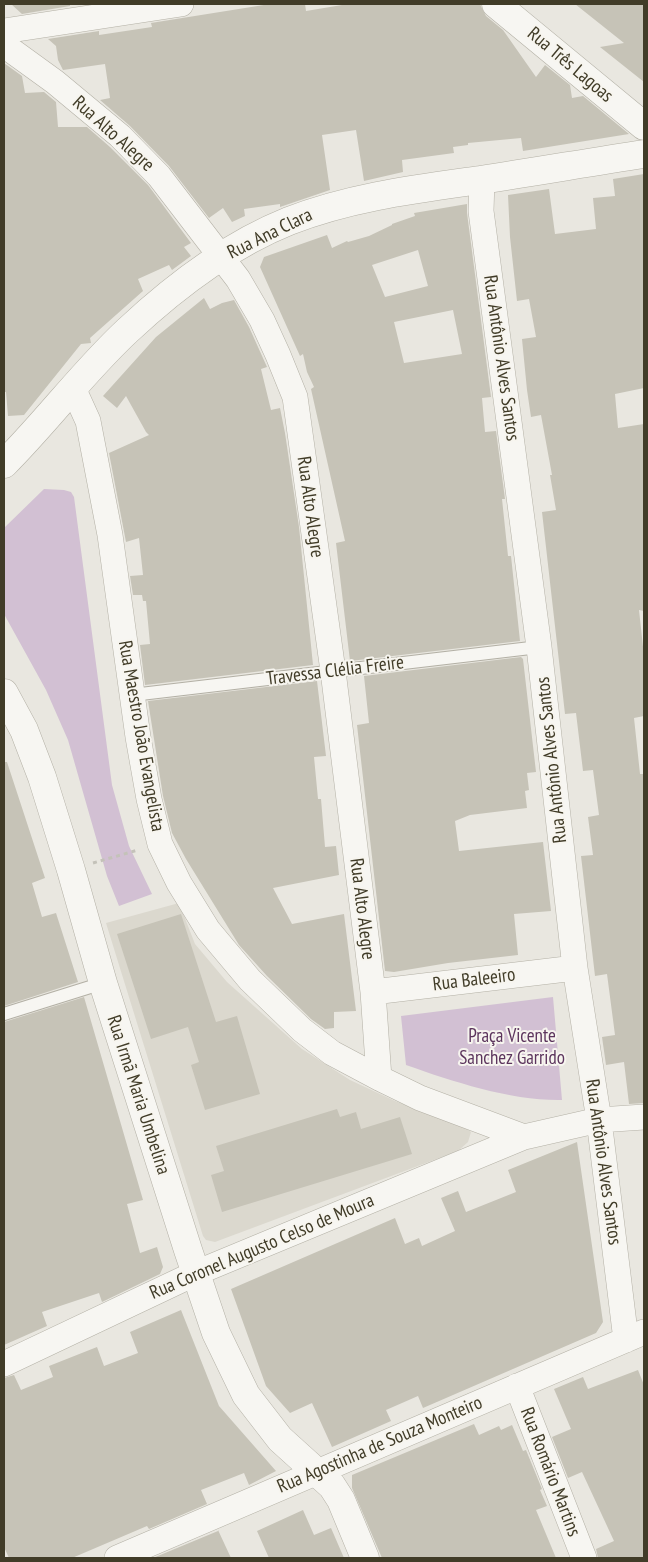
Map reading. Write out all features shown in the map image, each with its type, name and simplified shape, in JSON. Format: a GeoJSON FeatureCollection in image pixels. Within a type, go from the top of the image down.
{"type":"FeatureCollection","features":[{"type":"Feature","properties":{"kind":"street"},"geometry":{"type":"LineString","coordinates":[[4,31],[181,4]]}},
{"type":"Feature","properties":{"kind":"street","name":"Rua Três Lagoas"},"geometry":{"type":"LineString","coordinates":[[496,4],[644,126]]}},
{"type":"Feature","properties":{"kind":"street","name":"Rua Alto Alegre"},"geometry":{"type":"LineString","coordinates":[[4,45],[55,82],[120,136],[159,176],[238,279],[262,320],[295,397],[333,672],[372,992],[379,1078]]}},
{"type":"Feature","properties":{"kind":"street","name":"Rua Ana Clara"},"geometry":{"type":"LineString","coordinates":[[4,464],[73,388],[134,325],[194,276],[221,257],[288,222],[322,210],[412,189],[482,180],[644,154]]}},
{"type":"Feature","properties":{"kind":"street","name":"Rua Antônio Alves Santos"},"geometry":{"type":"LineString","coordinates":[[482,180],[481,211],[539,647],[576,968],[635,1336]]}},
{"type":"Feature","properties":{"kind":"street","name":"Rua Maestro João Evangelista"},"geometry":{"type":"LineString","coordinates":[[73,388],[88,421],[110,535],[132,695],[149,799],[160,844],[179,883],[208,930],[250,980],[302,1030],[332,1052],[420,1098],[524,1137]]}},
{"type":"Feature","properties":{"kind":"street","name":"Rua Irmã Maria Umbelina"},"geometry":{"type":"LineString","coordinates":[[4,693],[24,730],[42,777],[71,870],[102,983],[216,1333],[246,1395],[280,1438],[332,1486],[341,1500],[365,1558]]}},
{"type":"Feature","properties":{"kind":"street","name":"Rua Baleeiro"},"geometry":{"type":"LineString","coordinates":[[372,992],[576,968]]}},
{"type":"Feature","properties":{"kind":"street"},"geometry":{"type":"LineString","coordinates":[[524,1137],[599,1120],[644,1117]]}},
{"type":"Feature","properties":{"kind":"street","name":"Rua Coronel Augusto Celso de Moura"},"geometry":{"type":"LineString","coordinates":[[4,1364],[196,1273],[524,1137]]}},
{"type":"Feature","properties":{"kind":"street","name":"Rua Agostinha de Souza Monteiro"},"geometry":{"type":"LineString","coordinates":[[131,1555],[317,1472],[635,1336]]}},
{"type":"Feature","properties":{"kind":"street","name":"Rua Romário Martins"},"geometry":{"type":"LineString","coordinates":[[517,1386],[584,1558]]}},
{"type":"Feature","properties":{"kind":"lane","name":"Travessa Clélia Freire"},"geometry":{"type":"LineString","coordinates":[[132,695],[539,647]]}},
{"type":"Feature","properties":{"kind":"lane"},"geometry":{"type":"LineString","coordinates":[[4,1014],[102,983]]}},
{"type":"Feature","properties":{"kind":"path"},"geometry":{"type":"LineString","coordinates":[[71,870],[160,844]]}},
{"type":"Feature","properties":{"kind":"shaded area"},"geometry":{"type":"Polygon","coordinates":[[[179,903],[195,944],[227,982],[302,1049],[350,1080],[395,1101],[463,1126],[471,1132],[468,1142],[458,1151],[215,1242],[206,1240],[203,1236],[106,923],[179,903]]]}},
{"type":"Feature","properties":{"kind":"green space"},"geometry":{"type":"Polygon","coordinates":[[[44,489],[64,490],[71,492],[74,497],[112,785],[129,846],[152,894],[119,906],[107,876],[68,740],[46,690],[4,614],[4,528],[44,489]]]}},
{"type":"Feature","properties":{"kind":"green space","name":"Praça Vicente Sanchez Garrido"},"geometry":{"type":"Polygon","coordinates":[[[553,997],[562,1100],[503,1094],[463,1084],[406,1065],[401,1016],[553,997]]]}},
{"type":"Feature","properties":{"kind":"building"},"geometry":{"type":"Polygon","coordinates":[[[11,4],[70,4],[70,6],[22,14],[11,4]]]}},
{"type":"Feature","properties":{"kind":"building"},"geometry":{"type":"Polygon","coordinates":[[[270,4],[305,4],[306,11],[348,4],[480,4],[486,16],[503,30],[536,77],[545,65],[570,85],[572,98],[583,96],[629,134],[523,151],[521,138],[468,143],[468,145],[453,147],[454,153],[402,160],[403,172],[364,181],[356,130],[322,135],[330,190],[280,207],[280,204],[244,209],[245,216],[232,222],[223,208],[209,218],[169,166],[130,126],[100,100],[110,98],[105,64],[63,70],[58,60],[56,46],[48,39],[99,31],[99,35],[152,27],[151,23],[270,4]]]}},
{"type":"Feature","properties":{"kind":"building"},"geometry":{"type":"Polygon","coordinates":[[[575,4],[644,4],[644,82],[600,47],[624,43],[575,4]]]}},
{"type":"Feature","properties":{"kind":"building"},"geometry":{"type":"Polygon","coordinates":[[[4,63],[22,76],[25,93],[44,92],[56,102],[58,127],[87,127],[110,147],[148,185],[191,243],[184,247],[191,256],[172,270],[169,265],[138,279],[143,291],[90,338],[91,343],[81,344],[24,415],[8,416],[6,392],[4,392],[4,63]]]}},
{"type":"Feature","properties":{"kind":"building"},"geometry":{"type":"Polygon","coordinates":[[[644,174],[644,388],[615,394],[618,428],[644,424],[644,611],[639,610],[644,656],[644,716],[634,718],[640,774],[644,774],[644,1103],[629,1104],[624,1062],[606,1065],[602,1037],[615,1035],[607,974],[595,976],[581,856],[593,855],[588,817],[599,815],[593,770],[583,771],[576,713],[565,714],[542,512],[556,510],[550,475],[552,475],[541,415],[531,417],[522,339],[536,337],[529,299],[517,301],[510,237],[508,195],[549,189],[555,234],[596,229],[593,198],[615,196],[613,179],[644,174]]]}},
{"type":"Feature","properties":{"kind":"building"},"geometry":{"type":"Polygon","coordinates":[[[467,204],[491,397],[482,398],[485,432],[496,431],[505,499],[502,499],[508,556],[511,556],[520,641],[350,661],[336,543],[345,541],[311,389],[314,387],[307,372],[303,354],[300,356],[260,267],[264,257],[327,235],[332,248],[347,241],[369,236],[392,224],[415,216],[414,213],[467,204]],[[418,250],[372,265],[385,297],[428,286],[418,250]],[[453,310],[394,322],[404,363],[462,354],[453,310]]]}},
{"type":"Feature","properties":{"kind":"building"},"geometry":{"type":"Polygon","coordinates":[[[204,298],[210,309],[234,300],[249,327],[267,367],[261,369],[271,410],[280,408],[299,527],[313,665],[145,685],[140,645],[150,644],[146,601],[143,601],[142,595],[133,595],[130,576],[143,575],[139,538],[126,542],[109,453],[149,435],[126,396],[117,408],[103,396],[156,337],[204,298]]]}},
{"type":"Feature","properties":{"kind":"building"},"geometry":{"type":"Polygon","coordinates":[[[521,657],[523,659],[536,772],[527,773],[529,790],[525,791],[527,808],[470,815],[455,821],[459,851],[543,842],[551,911],[514,914],[518,955],[448,963],[394,972],[385,971],[357,725],[369,723],[364,676],[521,657]]]}},
{"type":"Feature","properties":{"kind":"building"},"geometry":{"type":"Polygon","coordinates":[[[317,681],[326,756],[314,757],[318,799],[321,799],[325,847],[336,846],[339,875],[273,888],[292,924],[344,914],[356,1011],[334,1012],[334,1028],[325,1029],[311,1019],[267,976],[239,945],[186,859],[172,833],[163,796],[148,701],[317,681]]]}},
{"type":"Feature","properties":{"kind":"building"},"geometry":{"type":"Polygon","coordinates":[[[4,762],[7,762],[45,878],[32,883],[42,917],[56,913],[78,982],[4,1006],[4,762]]]}},
{"type":"Feature","properties":{"kind":"building"},"geometry":{"type":"Polygon","coordinates":[[[181,914],[216,1022],[237,1016],[260,1094],[205,1110],[191,1065],[199,1062],[188,1027],[151,1039],[117,934],[181,914]]]}},
{"type":"Feature","properties":{"kind":"building"},"geometry":{"type":"Polygon","coordinates":[[[84,997],[143,1200],[127,1204],[140,1253],[157,1247],[163,1267],[160,1274],[102,1302],[99,1293],[42,1312],[47,1326],[4,1345],[4,1022],[84,997]]]}},
{"type":"Feature","properties":{"kind":"building"},"geometry":{"type":"Polygon","coordinates":[[[337,1109],[340,1117],[356,1112],[361,1129],[400,1117],[412,1154],[222,1212],[211,1175],[224,1171],[216,1146],[337,1109]]]}},
{"type":"Feature","properties":{"kind":"building"},"geometry":{"type":"Polygon","coordinates":[[[577,1142],[603,1322],[596,1333],[423,1408],[418,1396],[386,1410],[391,1421],[332,1447],[312,1403],[290,1413],[266,1386],[231,1289],[395,1218],[405,1244],[419,1238],[422,1246],[455,1231],[441,1198],[458,1191],[466,1212],[516,1192],[508,1170],[577,1142]]]}},
{"type":"Feature","properties":{"kind":"building"},"geometry":{"type":"Polygon","coordinates":[[[181,1310],[219,1406],[276,1471],[249,1485],[244,1473],[201,1490],[207,1504],[149,1529],[147,1526],[72,1558],[9,1558],[4,1547],[4,1378],[14,1375],[21,1390],[53,1377],[49,1366],[97,1347],[104,1366],[138,1353],[130,1332],[181,1310]]]}},
{"type":"Feature","properties":{"kind":"building"},"geometry":{"type":"Polygon","coordinates":[[[638,1370],[644,1385],[644,1558],[598,1558],[596,1549],[614,1541],[582,1472],[568,1478],[552,1437],[571,1429],[554,1389],[583,1377],[588,1389],[638,1370]]]}},
{"type":"Feature","properties":{"kind":"building"},"geometry":{"type":"Polygon","coordinates":[[[474,1424],[479,1435],[499,1426],[501,1430],[512,1425],[523,1451],[526,1450],[542,1489],[540,1490],[547,1506],[536,1510],[556,1558],[382,1558],[352,1488],[352,1475],[474,1424]]]}},
{"type":"Feature","properties":{"kind":"building"},"geometry":{"type":"Polygon","coordinates":[[[303,1510],[314,1535],[331,1528],[344,1558],[269,1558],[257,1531],[303,1510]]]}},
{"type":"Feature","properties":{"kind":"building"},"geometry":{"type":"Polygon","coordinates":[[[218,1531],[231,1558],[153,1558],[218,1531]]]}}]}
